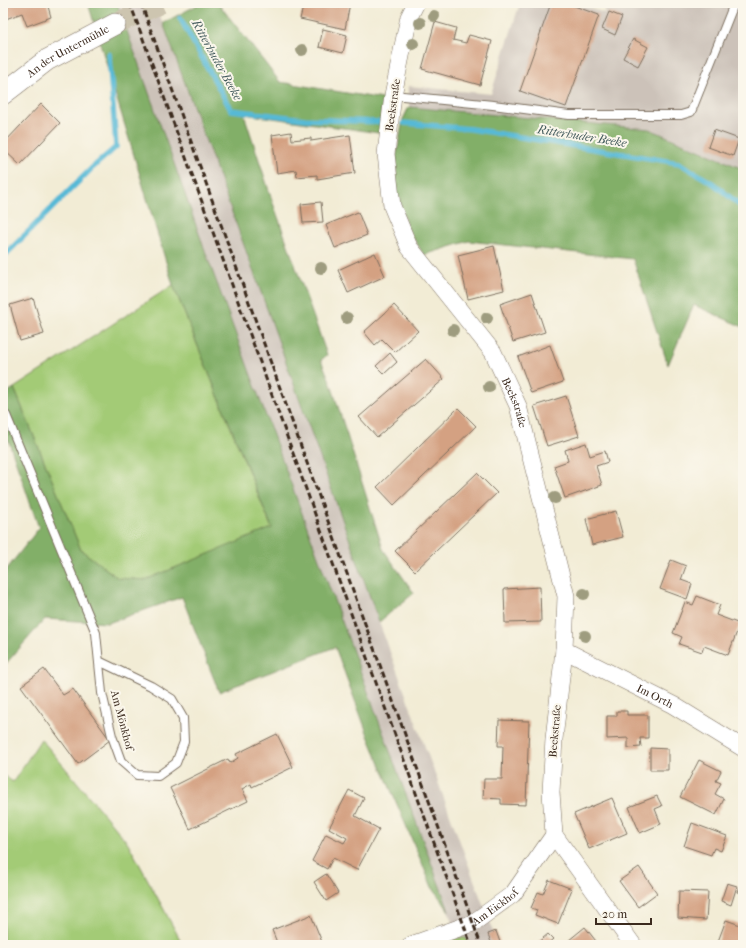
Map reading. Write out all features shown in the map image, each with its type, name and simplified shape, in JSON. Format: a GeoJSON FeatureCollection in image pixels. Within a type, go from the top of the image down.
{"type":"FeatureCollection","features":[{"type":"Feature","properties":{"kind":"street","name":"Beekstraße"},"geometry":{"type":"LineString","coordinates":[[416,3],[409,17],[393,95],[386,154],[392,206],[409,248],[493,352],[518,406],[566,596],[564,650],[554,739],[551,792],[554,835]]}},
{"type":"Feature","properties":{"kind":"street","name":"An der Untermühle"},"geometry":{"type":"LineString","coordinates":[[3,94],[47,60],[115,24]]}},
{"type":"Feature","properties":{"kind":"street","name":"Im Orth"},"geometry":{"type":"LineString","coordinates":[[564,650],[673,705],[743,748]]}},
{"type":"Feature","properties":{"kind":"street","name":"Am Eickhof"},"geometry":{"type":"LineString","coordinates":[[411,945],[473,923],[513,894],[554,835]]}},
{"type":"Feature","properties":{"kind":"street"},"geometry":{"type":"LineString","coordinates":[[554,835],[633,945]]}},
{"type":"Feature","properties":{"kind":"lane"},"geometry":{"type":"LineString","coordinates":[[393,95],[493,105],[569,115],[681,115],[690,112],[732,9]]}},
{"type":"Feature","properties":{"kind":"lane","name":"Am Mönkhof"},"geometry":{"type":"LineString","coordinates":[[3,414],[6,415],[96,633],[102,693],[112,736],[122,761],[138,775],[158,776],[176,763],[184,742],[183,718],[172,699],[151,686],[99,661]]}},
{"type":"Feature","properties":{"kind":"shaded area"},"geometry":{"type":"Polygon","coordinates":[[[117,3],[155,3],[257,281],[379,622],[498,945],[461,945],[208,259],[117,3]]]}},
{"type":"Feature","properties":{"kind":"shaded area"},"geometry":{"type":"Polygon","coordinates":[[[520,3],[577,3],[604,13],[607,3],[743,3],[743,169],[649,129],[409,107],[409,86],[491,94],[520,3]]]}},
{"type":"Feature","properties":{"kind":"green space"},"geometry":{"type":"Polygon","coordinates":[[[88,3],[117,3],[208,259],[449,911],[432,887],[369,738],[335,647],[219,692],[182,597],[108,623],[45,619],[3,667],[3,574],[39,528],[3,425],[3,395],[14,388],[81,550],[118,578],[145,580],[272,528],[173,285],[88,3]]]}},
{"type":"Feature","properties":{"kind":"green space"},"geometry":{"type":"Polygon","coordinates":[[[201,3],[218,3],[280,82],[383,99],[379,133],[244,114],[273,203],[327,355],[321,360],[330,381],[383,549],[414,593],[379,622],[163,23],[201,3]]]}},
{"type":"Feature","properties":{"kind":"green space"},"geometry":{"type":"Polygon","coordinates":[[[409,107],[649,129],[743,169],[743,327],[694,305],[668,365],[633,259],[469,241],[424,255],[407,228],[396,191],[396,158],[403,119],[409,107]]]}},
{"type":"Feature","properties":{"kind":"green space"},"geometry":{"type":"Polygon","coordinates":[[[173,285],[272,529],[145,580],[118,578],[81,550],[14,388],[173,285]]]}},
{"type":"Feature","properties":{"kind":"green space"},"geometry":{"type":"Polygon","coordinates":[[[41,739],[128,843],[183,945],[3,945],[3,775],[13,782],[41,739]]]}},
{"type":"Feature","properties":{"kind":"green space"},"geometry":{"type":"Polygon","coordinates":[[[456,938],[466,938],[469,945],[450,945],[448,943],[456,938]]]}},
{"type":"Feature","properties":{"kind":"building"},"geometry":{"type":"Polygon","coordinates":[[[3,3],[47,3],[51,17],[27,26],[22,13],[3,20],[3,3]]]}},
{"type":"Feature","properties":{"kind":"building"},"geometry":{"type":"Polygon","coordinates":[[[304,3],[350,3],[345,29],[300,19],[304,3]]]}},
{"type":"Feature","properties":{"kind":"building"},"geometry":{"type":"Polygon","coordinates":[[[551,3],[566,3],[599,15],[566,107],[520,91],[551,3]]]}},
{"type":"Feature","properties":{"kind":"building"},"geometry":{"type":"Polygon","coordinates":[[[609,12],[622,17],[615,35],[602,29],[609,12]]]}},
{"type":"Feature","properties":{"kind":"building"},"geometry":{"type":"Polygon","coordinates":[[[435,22],[456,28],[453,40],[466,43],[469,35],[492,41],[480,85],[422,69],[435,22]]]}},
{"type":"Feature","properties":{"kind":"building"},"geometry":{"type":"Polygon","coordinates":[[[323,29],[347,35],[343,53],[319,47],[323,29]]]}},
{"type":"Feature","properties":{"kind":"building"},"geometry":{"type":"Polygon","coordinates":[[[633,39],[648,47],[638,66],[623,58],[633,39]]]}},
{"type":"Feature","properties":{"kind":"building"},"geometry":{"type":"Polygon","coordinates":[[[41,104],[60,123],[20,165],[3,149],[3,144],[41,104]]]}},
{"type":"Feature","properties":{"kind":"building"},"geometry":{"type":"Polygon","coordinates":[[[714,130],[739,139],[733,156],[708,147],[714,130]]]}},
{"type":"Feature","properties":{"kind":"building"},"geometry":{"type":"Polygon","coordinates":[[[291,132],[292,140],[311,138],[311,141],[350,135],[355,173],[317,179],[317,175],[297,177],[296,170],[277,173],[272,135],[291,132]]]}},
{"type":"Feature","properties":{"kind":"building"},"geometry":{"type":"Polygon","coordinates":[[[321,202],[323,222],[303,223],[301,204],[321,202]]]}},
{"type":"Feature","properties":{"kind":"building"},"geometry":{"type":"Polygon","coordinates":[[[358,212],[367,235],[335,248],[326,225],[358,212]]]}},
{"type":"Feature","properties":{"kind":"building"},"geometry":{"type":"Polygon","coordinates":[[[494,246],[504,290],[468,299],[458,255],[494,246]]]}},
{"type":"Feature","properties":{"kind":"building"},"geometry":{"type":"Polygon","coordinates":[[[375,253],[385,276],[348,293],[338,270],[375,253]]]}},
{"type":"Feature","properties":{"kind":"building"},"geometry":{"type":"Polygon","coordinates":[[[532,293],[545,332],[513,342],[500,304],[532,293]]]}},
{"type":"Feature","properties":{"kind":"building"},"geometry":{"type":"Polygon","coordinates":[[[33,298],[44,334],[20,341],[10,305],[33,298]]]}},
{"type":"Feature","properties":{"kind":"building"},"geometry":{"type":"Polygon","coordinates":[[[394,305],[418,331],[395,352],[382,339],[375,345],[364,332],[394,305]]]}},
{"type":"Feature","properties":{"kind":"building"},"geometry":{"type":"Polygon","coordinates":[[[550,345],[563,382],[531,393],[518,357],[550,345]]]}},
{"type":"Feature","properties":{"kind":"building"},"geometry":{"type":"Polygon","coordinates":[[[390,353],[397,362],[384,374],[376,366],[390,353]]]}},
{"type":"Feature","properties":{"kind":"building"},"geometry":{"type":"Polygon","coordinates":[[[426,359],[444,379],[377,437],[359,417],[426,359]]]}},
{"type":"Feature","properties":{"kind":"building"},"geometry":{"type":"Polygon","coordinates":[[[566,396],[579,436],[547,446],[534,406],[566,396]]]}},
{"type":"Feature","properties":{"kind":"building"},"geometry":{"type":"Polygon","coordinates":[[[458,408],[476,426],[394,505],[377,487],[458,408]]]}},
{"type":"Feature","properties":{"kind":"building"},"geometry":{"type":"Polygon","coordinates":[[[586,443],[590,456],[605,451],[608,462],[596,466],[602,485],[565,498],[554,466],[568,461],[565,450],[586,443]]]}},
{"type":"Feature","properties":{"kind":"building"},"geometry":{"type":"Polygon","coordinates":[[[477,473],[497,493],[415,571],[395,551],[477,473]]]}},
{"type":"Feature","properties":{"kind":"building"},"geometry":{"type":"Polygon","coordinates":[[[616,511],[623,537],[592,545],[586,519],[616,511]]]}},
{"type":"Feature","properties":{"kind":"building"},"geometry":{"type":"Polygon","coordinates":[[[671,560],[686,566],[681,580],[692,584],[687,599],[660,589],[671,560]]]}},
{"type":"Feature","properties":{"kind":"building"},"geometry":{"type":"Polygon","coordinates":[[[540,587],[541,622],[505,623],[504,589],[540,587]]]}},
{"type":"Feature","properties":{"kind":"building"},"geometry":{"type":"Polygon","coordinates":[[[697,596],[720,605],[716,615],[740,624],[728,655],[704,646],[702,652],[679,644],[682,637],[673,633],[685,602],[693,605],[697,596]]]}},
{"type":"Feature","properties":{"kind":"building"},"geometry":{"type":"Polygon","coordinates":[[[44,669],[63,695],[73,689],[110,740],[78,764],[21,686],[44,669]]]}},
{"type":"Feature","properties":{"kind":"building"},"geometry":{"type":"Polygon","coordinates":[[[617,711],[627,711],[627,715],[648,715],[648,738],[640,738],[641,747],[628,748],[628,738],[607,739],[607,716],[617,716],[617,711]]]}},
{"type":"Feature","properties":{"kind":"building"},"geometry":{"type":"Polygon","coordinates":[[[499,720],[529,721],[526,805],[501,804],[501,799],[483,798],[484,779],[502,779],[503,746],[498,746],[499,720]]]}},
{"type":"Feature","properties":{"kind":"building"},"geometry":{"type":"Polygon","coordinates":[[[277,734],[293,767],[252,787],[251,784],[242,789],[248,801],[190,829],[170,788],[228,759],[230,763],[238,758],[236,754],[277,734]]]}},
{"type":"Feature","properties":{"kind":"building"},"geometry":{"type":"Polygon","coordinates":[[[650,748],[668,749],[668,770],[650,770],[650,748]]]}},
{"type":"Feature","properties":{"kind":"building"},"geometry":{"type":"Polygon","coordinates":[[[699,760],[721,771],[716,781],[721,783],[715,794],[724,799],[716,815],[680,797],[699,760]]]}},
{"type":"Feature","properties":{"kind":"building"},"geometry":{"type":"Polygon","coordinates":[[[349,790],[364,798],[355,816],[379,829],[357,870],[333,858],[327,869],[312,861],[326,834],[344,843],[347,838],[329,828],[349,790]]]}},
{"type":"Feature","properties":{"kind":"building"},"geometry":{"type":"Polygon","coordinates":[[[657,796],[662,806],[655,809],[661,824],[640,833],[629,807],[657,796]]]}},
{"type":"Feature","properties":{"kind":"building"},"geometry":{"type":"Polygon","coordinates":[[[612,798],[627,833],[589,849],[574,814],[612,798]]]}},
{"type":"Feature","properties":{"kind":"building"},"geometry":{"type":"Polygon","coordinates":[[[692,823],[727,836],[721,851],[714,848],[711,855],[684,846],[692,823]]]}},
{"type":"Feature","properties":{"kind":"building"},"geometry":{"type":"Polygon","coordinates":[[[639,867],[657,893],[638,907],[619,881],[639,867]]]}},
{"type":"Feature","properties":{"kind":"building"},"geometry":{"type":"Polygon","coordinates":[[[326,874],[338,893],[326,901],[314,882],[326,874]]]}},
{"type":"Feature","properties":{"kind":"building"},"geometry":{"type":"Polygon","coordinates":[[[743,878],[743,893],[738,892],[743,878]]]}},
{"type":"Feature","properties":{"kind":"building"},"geometry":{"type":"Polygon","coordinates":[[[549,880],[572,889],[558,924],[535,915],[537,910],[531,908],[538,892],[543,894],[549,880]]]}},
{"type":"Feature","properties":{"kind":"building"},"geometry":{"type":"Polygon","coordinates":[[[727,883],[737,886],[731,905],[721,901],[727,883]]]}},
{"type":"Feature","properties":{"kind":"building"},"geometry":{"type":"Polygon","coordinates":[[[679,891],[708,892],[706,920],[678,918],[679,891]]]}},
{"type":"Feature","properties":{"kind":"building"},"geometry":{"type":"Polygon","coordinates":[[[311,915],[322,942],[313,945],[278,945],[272,930],[311,915]]]}},
{"type":"Feature","properties":{"kind":"building"},"geometry":{"type":"Polygon","coordinates":[[[726,920],[743,926],[743,945],[717,944],[726,920]]]}},
{"type":"Feature","properties":{"kind":"building"},"geometry":{"type":"Polygon","coordinates":[[[585,927],[599,945],[563,945],[585,927]]]}},
{"type":"Feature","properties":{"kind":"building"},"geometry":{"type":"Polygon","coordinates":[[[496,931],[501,945],[492,945],[488,934],[496,931]]]}},
{"type":"Feature","properties":{"kind":"building"},"geometry":{"type":"Polygon","coordinates":[[[548,934],[553,939],[546,945],[539,945],[537,943],[548,934]]]}},
{"type":"Feature","properties":{"kind":"waterway","name":"Ritterhuder Beeke"},"geometry":{"type":"LineString","coordinates":[[180,18],[231,110],[305,119],[379,122]]}},
{"type":"Feature","properties":{"kind":"waterway","name":"Ritterhuder Beeke"},"geometry":{"type":"LineString","coordinates":[[3,257],[93,167],[116,147],[109,54]]}},
{"type":"Feature","properties":{"kind":"waterway","name":"Ritterhuder Beeke"},"geometry":{"type":"LineString","coordinates":[[404,123],[471,129],[679,163],[714,184],[743,208]]}},
{"type":"Feature","properties":{"kind":"tunnel"},"geometry":{"type":"LineString","coordinates":[[115,24],[161,3]]}},
{"type":"Feature","properties":{"kind":"railway"},"geometry":{"type":"LineString","coordinates":[[130,3],[471,945]]}},
{"type":"Feature","properties":{"kind":"railway"},"geometry":{"type":"LineString","coordinates":[[141,3],[481,945]]}}]}
